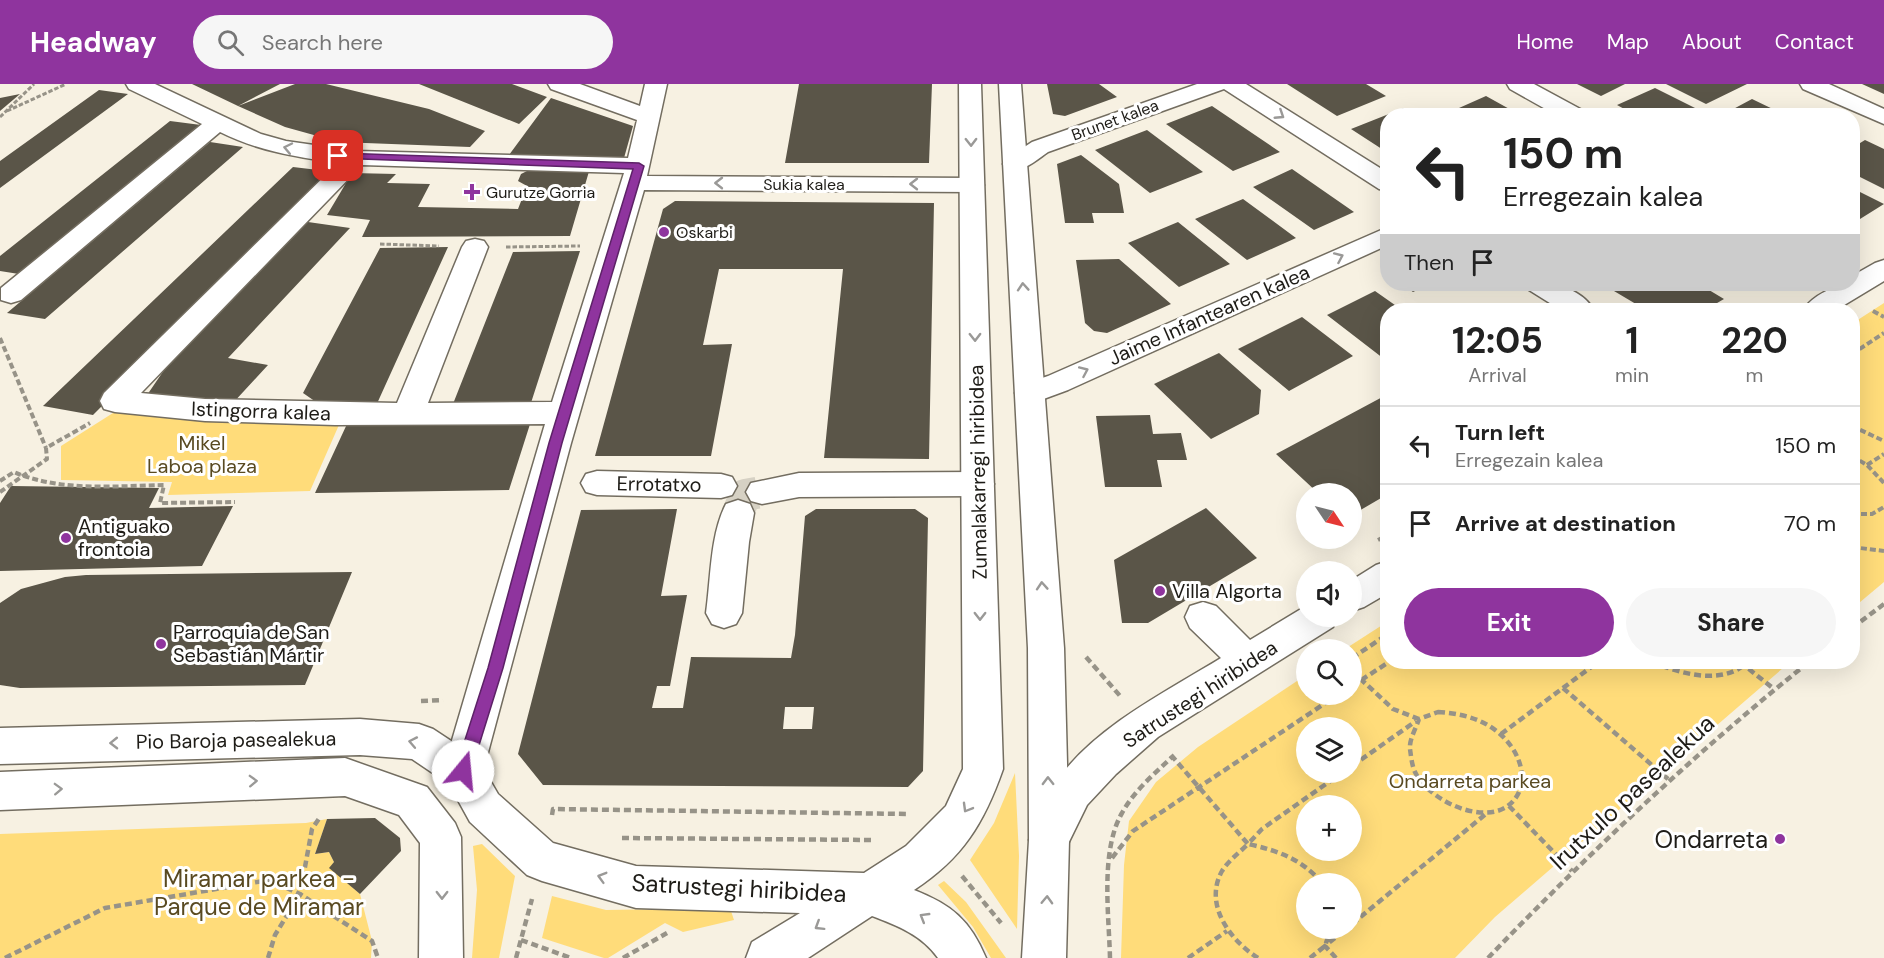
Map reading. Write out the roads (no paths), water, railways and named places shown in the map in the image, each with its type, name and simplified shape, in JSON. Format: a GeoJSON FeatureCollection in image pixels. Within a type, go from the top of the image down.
{"type":"FeatureCollection","features":[{"type":"Feature","properties":{"kind":"street","name":"Sukia kalea"},"geometry":{"type":"LineString","coordinates":[[137,84],[218,122],[227,129],[254,139],[283,148],[356,158],[637,175],[972,185]]}},
{"type":"Feature","properties":{"kind":"street"},"geometry":{"type":"LineString","coordinates":[[559,84],[650,117]]}},
{"type":"Feature","properties":{"kind":"street"},"geometry":{"type":"LineString","coordinates":[[463,771],[495,668],[564,413],[637,175],[656,84]]}},
{"type":"Feature","properties":{"kind":"street","name":"Zumalakarregi hiribidea"},"geometry":{"type":"LineString","coordinates":[[937,847],[960,820],[973,797],[983,769],[970,84]]}},
{"type":"Feature","properties":{"kind":"street"},"geometry":{"type":"LineString","coordinates":[[1010,84],[1046,648],[1049,840],[1044,957]]}},
{"type":"Feature","properties":{"kind":"street","name":"Brunet kalea"},"geometry":{"type":"LineString","coordinates":[[1015,164],[1040,147],[1218,84]]}},
{"type":"Feature","properties":{"kind":"street"},"geometry":{"type":"LineString","coordinates":[[1231,84],[1380,179]]}},
{"type":"Feature","properties":{"kind":"street"},"geometry":{"type":"LineString","coordinates":[[1518,84],[1562,108]]}},
{"type":"Feature","properties":{"kind":"street"},"geometry":{"type":"LineString","coordinates":[[1811,84],[1884,117]]}},
{"type":"Feature","properties":{"kind":"street"},"geometry":{"type":"LineString","coordinates":[[11,294],[218,122]]}},
{"type":"Feature","properties":{"kind":"street","name":"Istingorra kalea"},"geometry":{"type":"LineString","coordinates":[[356,158],[120,401],[205,410],[335,414],[564,413]]}},
{"type":"Feature","properties":{"kind":"street","name":"Jaime Infantearen kalea"},"geometry":{"type":"LineString","coordinates":[[1030,393],[1058,383],[1380,239]]}},
{"type":"Feature","properties":{"kind":"street"},"geometry":{"type":"LineString","coordinates":[[408,414],[475,247]]}},
{"type":"Feature","properties":{"kind":"street"},"geometry":{"type":"LineString","coordinates":[[1550,291],[1569,303]]}},
{"type":"Feature","properties":{"kind":"street"},"geometry":{"type":"LineString","coordinates":[[1826,303],[1842,291]]}},
{"type":"Feature","properties":{"kind":"street","name":"Errotatxo"},"geometry":{"type":"LineString","coordinates":[[597,483],[741,497],[799,485],[978,484]]}},
{"type":"Feature","properties":{"kind":"street"},"geometry":{"type":"LineString","coordinates":[[724,613],[732,542],[741,497]]}},
{"type":"Feature","properties":{"kind":"street"},"geometry":{"type":"LineString","coordinates":[[1362,591],[1380,580]]}},
{"type":"Feature","properties":{"kind":"street"},"geometry":{"type":"LineString","coordinates":[[1203,617],[1248,662]]}},
{"type":"Feature","properties":{"kind":"street","name":"Satrustegi hiribidea"},"geometry":{"type":"LineString","coordinates":[[1049,840],[1073,792],[1102,761],[1145,725],[1303,627]]}},
{"type":"Feature","properties":{"kind":"street","name":"Pio Baroja pasealekua"},"geometry":{"type":"LineString","coordinates":[[0,746],[360,737],[419,742],[463,771]]}},
{"type":"Feature","properties":{"kind":"street","name":"Satrustegi hiribidea"},"geometry":{"type":"LineString","coordinates":[[463,771],[484,808],[542,860],[636,887],[869,894],[921,861],[937,847]]}},
{"type":"Feature","properties":{"kind":"street","name":"Pio Baroja pasealekua"},"geometry":{"type":"LineString","coordinates":[[0,791],[345,777],[413,801],[441,837],[441,958]]}},
{"type":"Feature","properties":{"kind":"street"},"geometry":{"type":"LineString","coordinates":[[768,958],[869,894],[914,911],[943,928],[964,958]]}},
{"type":"Feature","properties":{"kind":"tunnel"},"geometry":{"type":"LineString","coordinates":[[738,513],[745,495],[762,492]]}},
{"type":"Feature","properties":{"kind":"place","name":"Gurutze Gorria"},"geometry":{"type":"Point","coordinates":[472,192]}},
{"type":"Feature","properties":{"kind":"place","name":"Oskarbi"},"geometry":{"type":"Point","coordinates":[664,232]}},
{"type":"Feature","properties":{"kind":"place","name":"Antiguako frontoia"},"geometry":{"type":"Point","coordinates":[66,538]}},
{"type":"Feature","properties":{"kind":"place","name":"Villa Algorta"},"geometry":{"type":"Point","coordinates":[1160,591]}},
{"type":"Feature","properties":{"kind":"place","name":"Parroquia de San Sebastián Mártir"},"geometry":{"type":"Point","coordinates":[161,644]}},
{"type":"Feature","properties":{"kind":"place","name":"Ondarreta"},"geometry":{"type":"Point","coordinates":[1780,839]}},
{"type":"Feature","properties":{"kind":"park label","name":"Mikel Laboa plaza"},"geometry":{"type":"Point","coordinates":[202,454]}},
{"type":"Feature","properties":{"kind":"park label","name":"Ondarreta parkea"},"geometry":{"type":"Point","coordinates":[1470,781]}},
{"type":"Feature","properties":{"kind":"park label","name":"Miramar parkea - Parque de Miramar"},"geometry":{"type":"Point","coordinates":[259,892]}}]}
